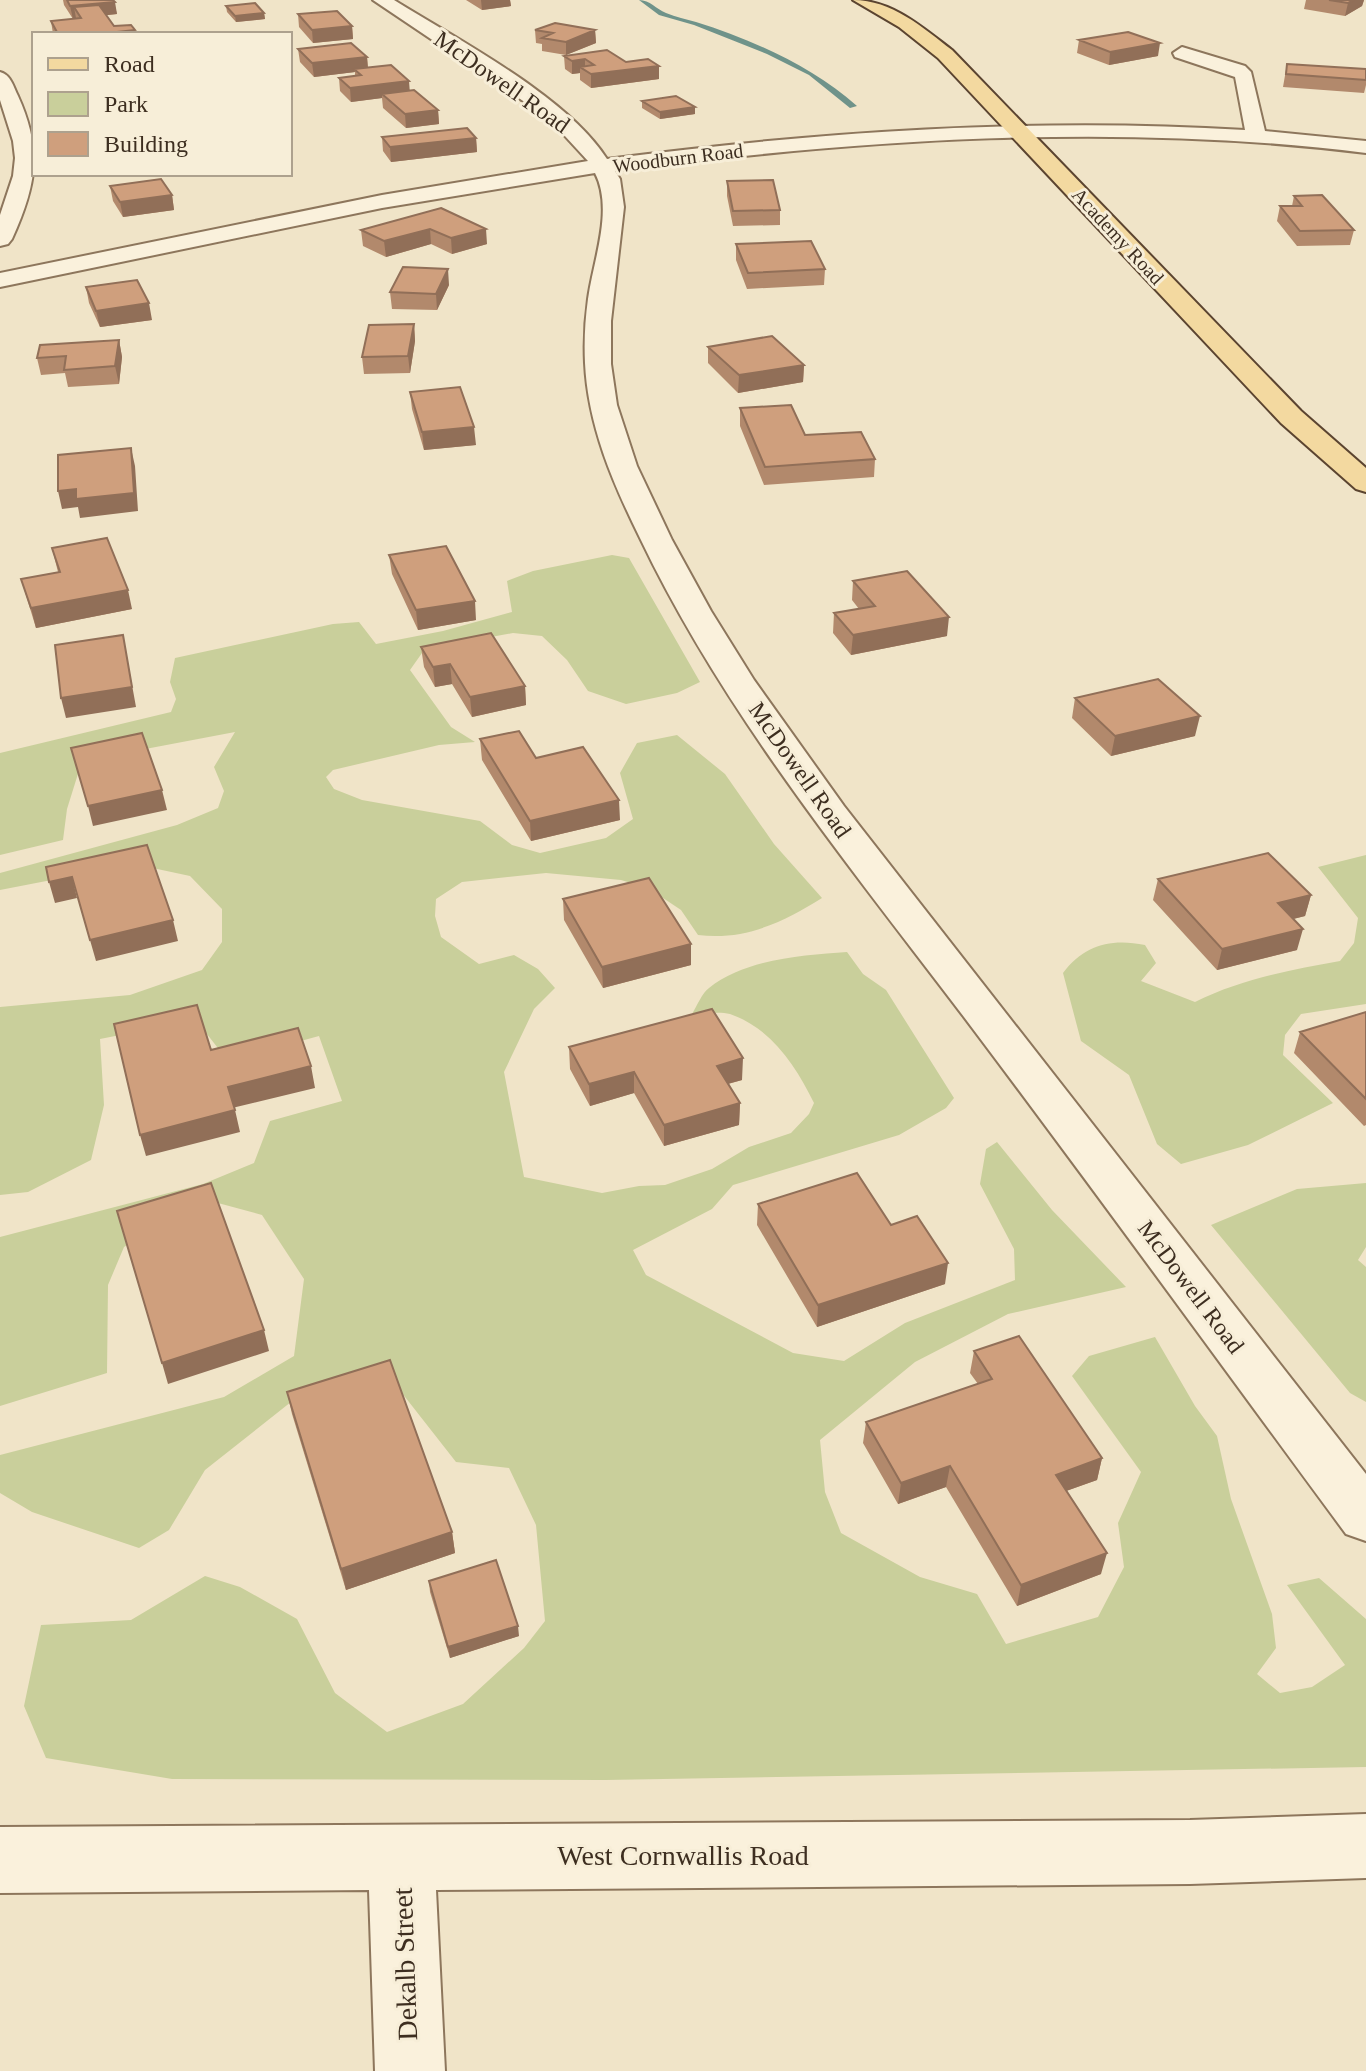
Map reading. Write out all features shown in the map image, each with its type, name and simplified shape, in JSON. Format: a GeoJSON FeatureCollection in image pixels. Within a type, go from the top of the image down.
{"type":"FeatureCollection","features":[{"type":"Feature","properties":{"kind":"main road","name":"Academy Road"},"geometry":{"type":"LineString","coordinates":[[862,0],[929,40],[1291,417],[1366,483]]}},
{"type":"Feature","properties":{"kind":"street","name":"McDowell Road"},"geometry":{"type":"LineString","coordinates":[[382,0],[543,106],[589,148],[602,167],[610,181],[613,199],[600,304],[598,349],[601,406],[612,443],[634,496],[701,624],[827,813],[979,1007],[1366,1517]]}},
{"type":"Feature","properties":{"kind":"street"},"geometry":{"type":"LineString","coordinates":[[1182,53],[1226,66],[1244,76],[1256,136]]}},
{"type":"Feature","properties":{"kind":"street"},"geometry":{"type":"LineString","coordinates":[[0,78],[18,114],[26,152],[25,179],[18,203],[0,239]]}},
{"type":"Feature","properties":{"kind":"street"},"geometry":{"type":"LineString","coordinates":[[0,134],[22,131]]}},
{"type":"Feature","properties":{"kind":"street","name":"Woodburn Road"},"geometry":{"type":"LineString","coordinates":[[0,280],[426,194],[602,167],[759,148],[1020,133],[1256,136],[1366,147]]}},
{"type":"Feature","properties":{"kind":"street","name":"West Cornwallis Road"},"geometry":{"type":"LineString","coordinates":[[0,1860],[1190,1852],[1366,1846]]}},
{"type":"Feature","properties":{"kind":"street","name":"Dekalb Street"},"geometry":{"type":"LineString","coordinates":[[401,1857],[410,2071]]}},
{"type":"Feature","properties":{"kind":"green space"},"geometry":{"type":"Polygon","coordinates":[[[612,555],[629,558],[700,682],[677,693],[626,704],[588,691],[567,660],[542,636],[513,633],[447,645],[422,653],[410,670],[451,727],[475,742],[439,745],[333,770],[326,777],[334,789],[362,800],[480,821],[512,845],[540,853],[606,838],[633,819],[620,773],[637,743],[677,735],[725,774],[774,844],[822,898],[763,928],[715,936],[698,935],[681,910],[648,888],[621,880],[546,873],[462,882],[436,899],[435,916],[441,937],[479,964],[514,955],[538,969],[555,988],[534,1009],[504,1072],[524,1177],[602,1193],[665,1185],[712,1169],[749,1147],[791,1133],[809,1114],[814,1103],[781,1050],[745,1020],[730,1014],[692,1014],[706,990],[740,971],[775,960],[847,952],[863,974],[886,990],[954,1098],[946,1108],[899,1135],[733,1185],[712,1209],[633,1250],[646,1275],[793,1353],[844,1361],[905,1323],[1015,1280],[1014,1249],[980,1184],[986,1149],[997,1142],[1052,1210],[1126,1287],[1008,1314],[915,1362],[820,1440],[825,1492],[841,1533],[920,1577],[977,1594],[1006,1644],[1098,1617],[1124,1567],[1118,1523],[1141,1472],[1072,1376],[1089,1356],[1155,1337],[1195,1406],[1217,1436],[1231,1499],[1272,1614],[1276,1648],[1257,1674],[1280,1693],[1312,1687],[1345,1665],[1287,1585],[1319,1578],[1366,1619],[1366,1767],[605,1780],[172,1779],[46,1758],[24,1706],[41,1625],[131,1620],[205,1576],[240,1587],[297,1619],[335,1693],[387,1732],[463,1704],[524,1648],[545,1621],[536,1525],[509,1468],[456,1462],[380,1365],[296,1398],[205,1470],[169,1530],[139,1548],[32,1512],[0,1493],[0,1455],[224,1397],[294,1356],[304,1279],[262,1215],[218,1203],[172,1214],[124,1247],[108,1285],[107,1373],[0,1406],[0,1237],[203,1184],[254,1163],[270,1121],[342,1101],[319,1036],[228,1061],[196,1020],[100,1039],[104,1105],[91,1160],[28,1192],[0,1195],[0,1007],[130,995],[202,970],[222,942],[222,909],[190,876],[134,864],[0,890],[0,873],[177,825],[218,808],[224,791],[214,767],[235,732],[82,761],[67,809],[63,840],[0,855],[0,753],[171,712],[176,699],[170,682],[175,658],[333,624],[359,622],[376,644],[443,631],[512,612],[507,581],[533,571],[612,555]]]}},
{"type":"Feature","properties":{"kind":"green space"},"geometry":{"type":"Polygon","coordinates":[[[1366,855],[1366,1004],[1301,1014],[1285,1035],[1283,1055],[1333,1103],[1248,1145],[1181,1164],[1157,1144],[1129,1075],[1081,1041],[1063,973],[1080,956],[1099,946],[1121,942],[1145,945],[1156,963],[1141,981],[1195,1002],[1248,981],[1340,961],[1354,943],[1358,918],[1318,867],[1366,855]]]}},
{"type":"Feature","properties":{"kind":"green space"},"geometry":{"type":"Polygon","coordinates":[[[1366,1183],[1366,1247],[1358,1260],[1366,1267],[1366,1402],[1350,1393],[1211,1225],[1297,1189],[1366,1183]]]}},
{"type":"Feature","properties":{"kind":"building"},"geometry":{"type":"Polygon","coordinates":[[[67,0],[113,0],[115,2],[70,6],[67,0]]]}},
{"type":"Feature","properties":{"kind":"building"},"geometry":{"type":"Polygon","coordinates":[[[255,3],[264,13],[235,16],[226,6],[255,3]]]}},
{"type":"Feature","properties":{"kind":"building"},"geometry":{"type":"Polygon","coordinates":[[[99,5],[114,26],[131,25],[135,30],[57,32],[51,21],[81,18],[74,7],[99,5]]]}},
{"type":"Feature","properties":{"kind":"building"},"geometry":{"type":"Polygon","coordinates":[[[337,11],[352,26],[312,30],[298,14],[337,11]]]}},
{"type":"Feature","properties":{"kind":"building"},"geometry":{"type":"Polygon","coordinates":[[[555,23],[595,30],[566,42],[542,38],[553,33],[535,30],[555,23]]]}},
{"type":"Feature","properties":{"kind":"building"},"geometry":{"type":"Polygon","coordinates":[[[1128,32],[1160,43],[1110,52],[1079,40],[1128,32]]]}},
{"type":"Feature","properties":{"kind":"building"},"geometry":{"type":"Polygon","coordinates":[[[351,43],[367,57],[312,63],[298,49],[351,43]]]}},
{"type":"Feature","properties":{"kind":"building"},"geometry":{"type":"Polygon","coordinates":[[[607,50],[626,62],[648,59],[659,66],[591,74],[580,67],[594,65],[585,59],[572,61],[564,56],[607,50]]]}},
{"type":"Feature","properties":{"kind":"building"},"geometry":{"type":"Polygon","coordinates":[[[1287,64],[1366,69],[1366,80],[1286,74],[1287,64]]]}},
{"type":"Feature","properties":{"kind":"building"},"geometry":{"type":"Polygon","coordinates":[[[391,65],[409,81],[350,88],[339,78],[361,75],[354,69],[391,65]]]}},
{"type":"Feature","properties":{"kind":"building"},"geometry":{"type":"Polygon","coordinates":[[[414,90],[438,110],[405,114],[382,94],[414,90]]]}},
{"type":"Feature","properties":{"kind":"building"},"geometry":{"type":"Polygon","coordinates":[[[676,96],[695,107],[660,112],[642,101],[676,96]]]}},
{"type":"Feature","properties":{"kind":"building"},"geometry":{"type":"Polygon","coordinates":[[[467,128],[476,138],[390,147],[382,137],[467,128]]]}},
{"type":"Feature","properties":{"kind":"building"},"geometry":{"type":"Polygon","coordinates":[[[161,179],[172,195],[120,202],[110,186],[161,179]]]}},
{"type":"Feature","properties":{"kind":"building"},"geometry":{"type":"Polygon","coordinates":[[[773,180],[780,210],[733,211],[727,181],[773,180]]]}},
{"type":"Feature","properties":{"kind":"building"},"geometry":{"type":"Polygon","coordinates":[[[1322,195],[1354,230],[1300,231],[1280,206],[1302,206],[1294,196],[1322,195]]]}},
{"type":"Feature","properties":{"kind":"building"},"geometry":{"type":"Polygon","coordinates":[[[441,208],[486,229],[451,238],[430,229],[384,241],[361,230],[441,208]]]}},
{"type":"Feature","properties":{"kind":"building"},"geometry":{"type":"Polygon","coordinates":[[[811,241],[825,269],[748,273],[736,244],[811,241]]]}},
{"type":"Feature","properties":{"kind":"building"},"geometry":{"type":"Polygon","coordinates":[[[403,267],[448,269],[436,294],[390,292],[403,267]]]}},
{"type":"Feature","properties":{"kind":"building"},"geometry":{"type":"Polygon","coordinates":[[[137,280],[149,303],[96,311],[86,287],[137,280]]]}},
{"type":"Feature","properties":{"kind":"building"},"geometry":{"type":"Polygon","coordinates":[[[414,324],[408,356],[362,357],[369,325],[414,324]]]}},
{"type":"Feature","properties":{"kind":"building"},"geometry":{"type":"Polygon","coordinates":[[[772,336],[804,365],[739,375],[708,347],[772,336]]]}},
{"type":"Feature","properties":{"kind":"building"},"geometry":{"type":"Polygon","coordinates":[[[119,340],[115,366],[64,370],[66,356],[37,358],[40,345],[119,340]]]}},
{"type":"Feature","properties":{"kind":"building"},"geometry":{"type":"Polygon","coordinates":[[[460,387],[474,427],[422,432],[410,392],[460,387]]]}},
{"type":"Feature","properties":{"kind":"building"},"geometry":{"type":"Polygon","coordinates":[[[791,405],[805,435],[861,432],[875,459],[765,467],[740,408],[791,405]]]}},
{"type":"Feature","properties":{"kind":"building"},"geometry":{"type":"Polygon","coordinates":[[[131,448],[134,493],[76,499],[76,489],[58,491],[58,455],[131,448]]]}},
{"type":"Feature","properties":{"kind":"building"},"geometry":{"type":"Polygon","coordinates":[[[107,538],[128,590],[31,608],[21,579],[60,572],[52,548],[107,538]]]}},
{"type":"Feature","properties":{"kind":"building"},"geometry":{"type":"Polygon","coordinates":[[[446,546],[475,601],[416,610],[389,555],[446,546]]]}},
{"type":"Feature","properties":{"kind":"building"},"geometry":{"type":"Polygon","coordinates":[[[907,571],[949,617],[853,635],[834,613],[875,606],[853,581],[907,571]]]}},
{"type":"Feature","properties":{"kind":"building"},"geometry":{"type":"Polygon","coordinates":[[[491,633],[525,686],[470,697],[450,664],[433,667],[421,647],[491,633]]]}},
{"type":"Feature","properties":{"kind":"building"},"geometry":{"type":"Polygon","coordinates":[[[123,635],[132,687],[61,698],[55,645],[123,635]]]}},
{"type":"Feature","properties":{"kind":"building"},"geometry":{"type":"Polygon","coordinates":[[[1158,679],[1200,716],[1115,736],[1075,698],[1158,679]]]}},
{"type":"Feature","properties":{"kind":"building"},"geometry":{"type":"Polygon","coordinates":[[[519,731],[536,758],[583,747],[619,800],[530,821],[480,739],[519,731]]]}},
{"type":"Feature","properties":{"kind":"building"},"geometry":{"type":"Polygon","coordinates":[[[142,733],[162,790],[88,806],[71,748],[142,733]]]}},
{"type":"Feature","properties":{"kind":"building"},"geometry":{"type":"Polygon","coordinates":[[[147,845],[173,920],[90,940],[72,877],[49,882],[46,867],[147,845]]]}},
{"type":"Feature","properties":{"kind":"building"},"geometry":{"type":"Polygon","coordinates":[[[1268,853],[1311,895],[1278,903],[1303,929],[1222,949],[1158,879],[1268,853]]]}},
{"type":"Feature","properties":{"kind":"building"},"geometry":{"type":"Polygon","coordinates":[[[649,878],[691,944],[602,967],[563,899],[649,878]]]}},
{"type":"Feature","properties":{"kind":"building"},"geometry":{"type":"Polygon","coordinates":[[[197,1005],[211,1050],[298,1028],[311,1066],[228,1087],[235,1110],[140,1135],[114,1024],[197,1005]]]}},
{"type":"Feature","properties":{"kind":"building"},"geometry":{"type":"Polygon","coordinates":[[[712,1009],[743,1058],[717,1066],[740,1103],[664,1125],[634,1072],[589,1084],[569,1047],[712,1009]]]}},
{"type":"Feature","properties":{"kind":"building"},"geometry":{"type":"Polygon","coordinates":[[[1366,1012],[1366,1099],[1300,1032],[1366,1012]]]}},
{"type":"Feature","properties":{"kind":"building"},"geometry":{"type":"Polygon","coordinates":[[[857,1173],[891,1225],[917,1216],[948,1263],[818,1305],[758,1204],[857,1173]]]}},
{"type":"Feature","properties":{"kind":"building"},"geometry":{"type":"Polygon","coordinates":[[[211,1183],[264,1330],[162,1363],[117,1211],[211,1183]]]}},
{"type":"Feature","properties":{"kind":"building"},"geometry":{"type":"Polygon","coordinates":[[[1019,1336],[1102,1458],[1056,1475],[1107,1553],[1021,1585],[950,1466],[901,1483],[866,1422],[992,1379],[974,1351],[1019,1336]]]}},
{"type":"Feature","properties":{"kind":"building"},"geometry":{"type":"Polygon","coordinates":[[[390,1360],[452,1532],[341,1569],[287,1392],[390,1360]]]}},
{"type":"Feature","properties":{"kind":"building"},"geometry":{"type":"Polygon","coordinates":[[[496,1560],[518,1626],[448,1647],[429,1581],[496,1560]]]}},
{"type":"Feature","properties":{"kind":"waterway"},"geometry":{"type":"LineString","coordinates":[[642,0],[661,14],[696,24],[769,53],[811,74],[853,106]]}}]}
